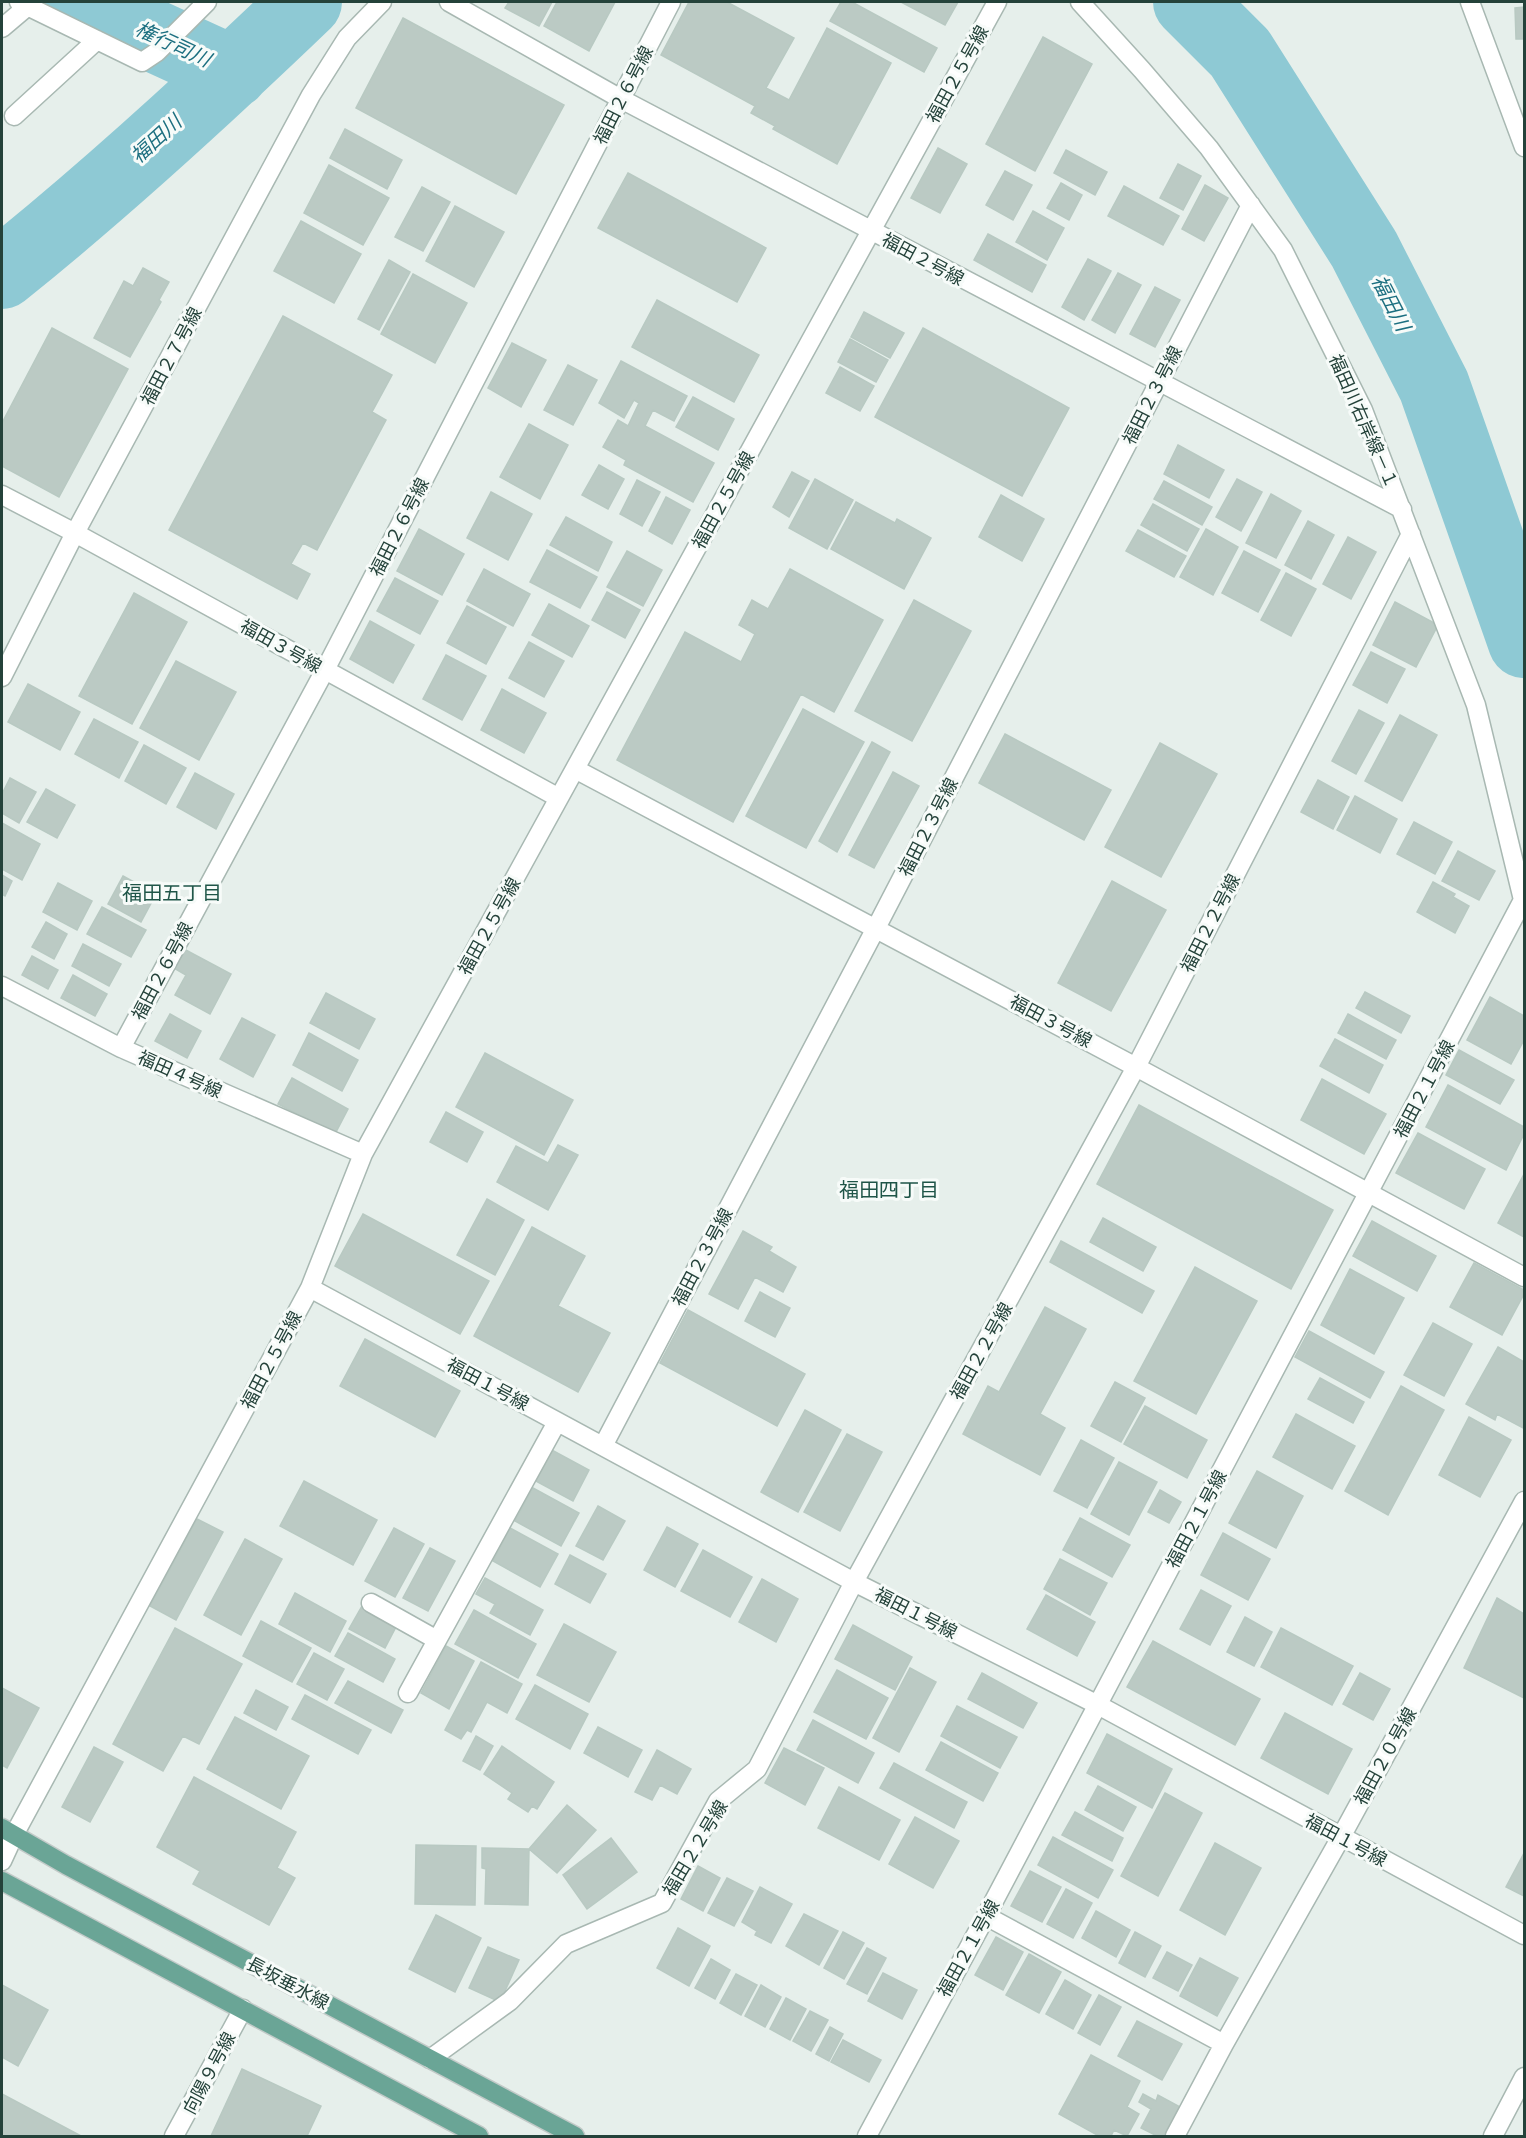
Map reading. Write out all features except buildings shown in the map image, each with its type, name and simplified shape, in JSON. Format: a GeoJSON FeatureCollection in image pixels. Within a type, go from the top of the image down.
{"type":"FeatureCollection","features":[{"type":"Feature","properties":{"kind":"main road","name":"長坂垂水線"},"geometry":{"type":"LineString","coordinates":[[8,1832],[575,2136]]}},
{"type":"Feature","properties":{"kind":"main road"},"geometry":{"type":"LineString","coordinates":[[2,1881],[479,2136]]}},
{"type":"Feature","properties":{"kind":"street"},"geometry":{"type":"LineString","coordinates":[[2,28],[24,4],[142,62],[157,52],[207,2]]}},
{"type":"Feature","properties":{"kind":"street","name":"福田２７号線"},"geometry":{"type":"LineString","coordinates":[[2,677],[75,533],[311,95],[346,38],[382,2]]}},
{"type":"Feature","properties":{"kind":"street","name":"福田２号線"},"geometry":{"type":"LineString","coordinates":[[449,2],[621,99],[1402,509]]}},
{"type":"Feature","properties":{"kind":"street","name":"福田２６号線"},"geometry":{"type":"LineString","coordinates":[[121,1048],[325,670],[671,2]]}},
{"type":"Feature","properties":{"kind":"street","name":"福田２５号線"},"geometry":{"type":"LineString","coordinates":[[2,1861],[8,1832],[310,1288],[363,1154],[997,2]]}},
{"type":"Feature","properties":{"kind":"street","name":"福田川右岸線－１"},"geometry":{"type":"LineString","coordinates":[[1080,2],[1209,147],[1283,250],[1363,410],[1476,705],[1524,902]]}},
{"type":"Feature","properties":{"kind":"street"},"geometry":{"type":"LineString","coordinates":[[1470,2],[1524,147]]}},
{"type":"Feature","properties":{"kind":"street"},"geometry":{"type":"LineString","coordinates":[[14,116],[97,40]]}},
{"type":"Feature","properties":{"kind":"street","name":"福田２３号線"},"geometry":{"type":"LineString","coordinates":[[603,1446],[876,928],[1251,205]]}},
{"type":"Feature","properties":{"kind":"street","name":"福田３号線"},"geometry":{"type":"LineString","coordinates":[[2,495],[559,798]]}},
{"type":"Feature","properties":{"kind":"street","name":"福田２２号線"},"geometry":{"type":"LineString","coordinates":[[430,2059],[510,2001],[566,1944],[662,1903],[718,1801],[756,1769],[854,1582],[1136,1067],[1411,534]]}},
{"type":"Feature","properties":{"kind":"street","name":"福田３号線"},"geometry":{"type":"LineString","coordinates":[[575,769],[1136,1067],[1524,1277]]}},
{"type":"Feature","properties":{"kind":"street","name":"福田２１号線"},"geometry":{"type":"LineString","coordinates":[[867,2136],[1524,902]]}},
{"type":"Feature","properties":{"kind":"street","name":"福田４号線"},"geometry":{"type":"LineString","coordinates":[[2,986],[121,1048],[363,1154]]}},
{"type":"Feature","properties":{"kind":"street","name":"福田１号線"},"geometry":{"type":"LineString","coordinates":[[310,1288],[854,1582],[1098,1704],[1524,1935]]}},
{"type":"Feature","properties":{"kind":"street"},"geometry":{"type":"LineString","coordinates":[[408,1693],[557,1422]]}},
{"type":"Feature","properties":{"kind":"street","name":"福田２０号線"},"geometry":{"type":"LineString","coordinates":[[1175,2136],[1524,1501]]}},
{"type":"Feature","properties":{"kind":"street"},"geometry":{"type":"LineString","coordinates":[[371,1603],[437,1640]]}},
{"type":"Feature","properties":{"kind":"street"},"geometry":{"type":"LineString","coordinates":[[986,1916],[1224,2044]]}},
{"type":"Feature","properties":{"kind":"street","name":"向陽９号線"},"geometry":{"type":"LineString","coordinates":[[174,2136],[243,2009]]}},
{"type":"Feature","properties":{"kind":"street"},"geometry":{"type":"LineString","coordinates":[[1493,2136],[1524,2077]]}},
{"type":"Feature","properties":{"kind":"waterway","name":"権行司川"},"geometry":{"type":"LineString","coordinates":[[80,2],[233,72]]}},
{"type":"Feature","properties":{"kind":"waterway","name":"福田川"},"geometry":{"type":"LineString","coordinates":[[2,273],[157,141],[306,2]]}},
{"type":"Feature","properties":{"kind":"waterway","name":"福田川"},"geometry":{"type":"LineString","coordinates":[[1189,2],[1240,53],[1364,249],[1434,386],[1524,642]]}},
{"type":"Feature","properties":{"kind":"district","name":"福田五丁目"},"geometry":{"type":"Point","coordinates":[172,893]}},
{"type":"Feature","properties":{"kind":"district","name":"福田四丁目"},"geometry":{"type":"Point","coordinates":[889,1190]}}]}
